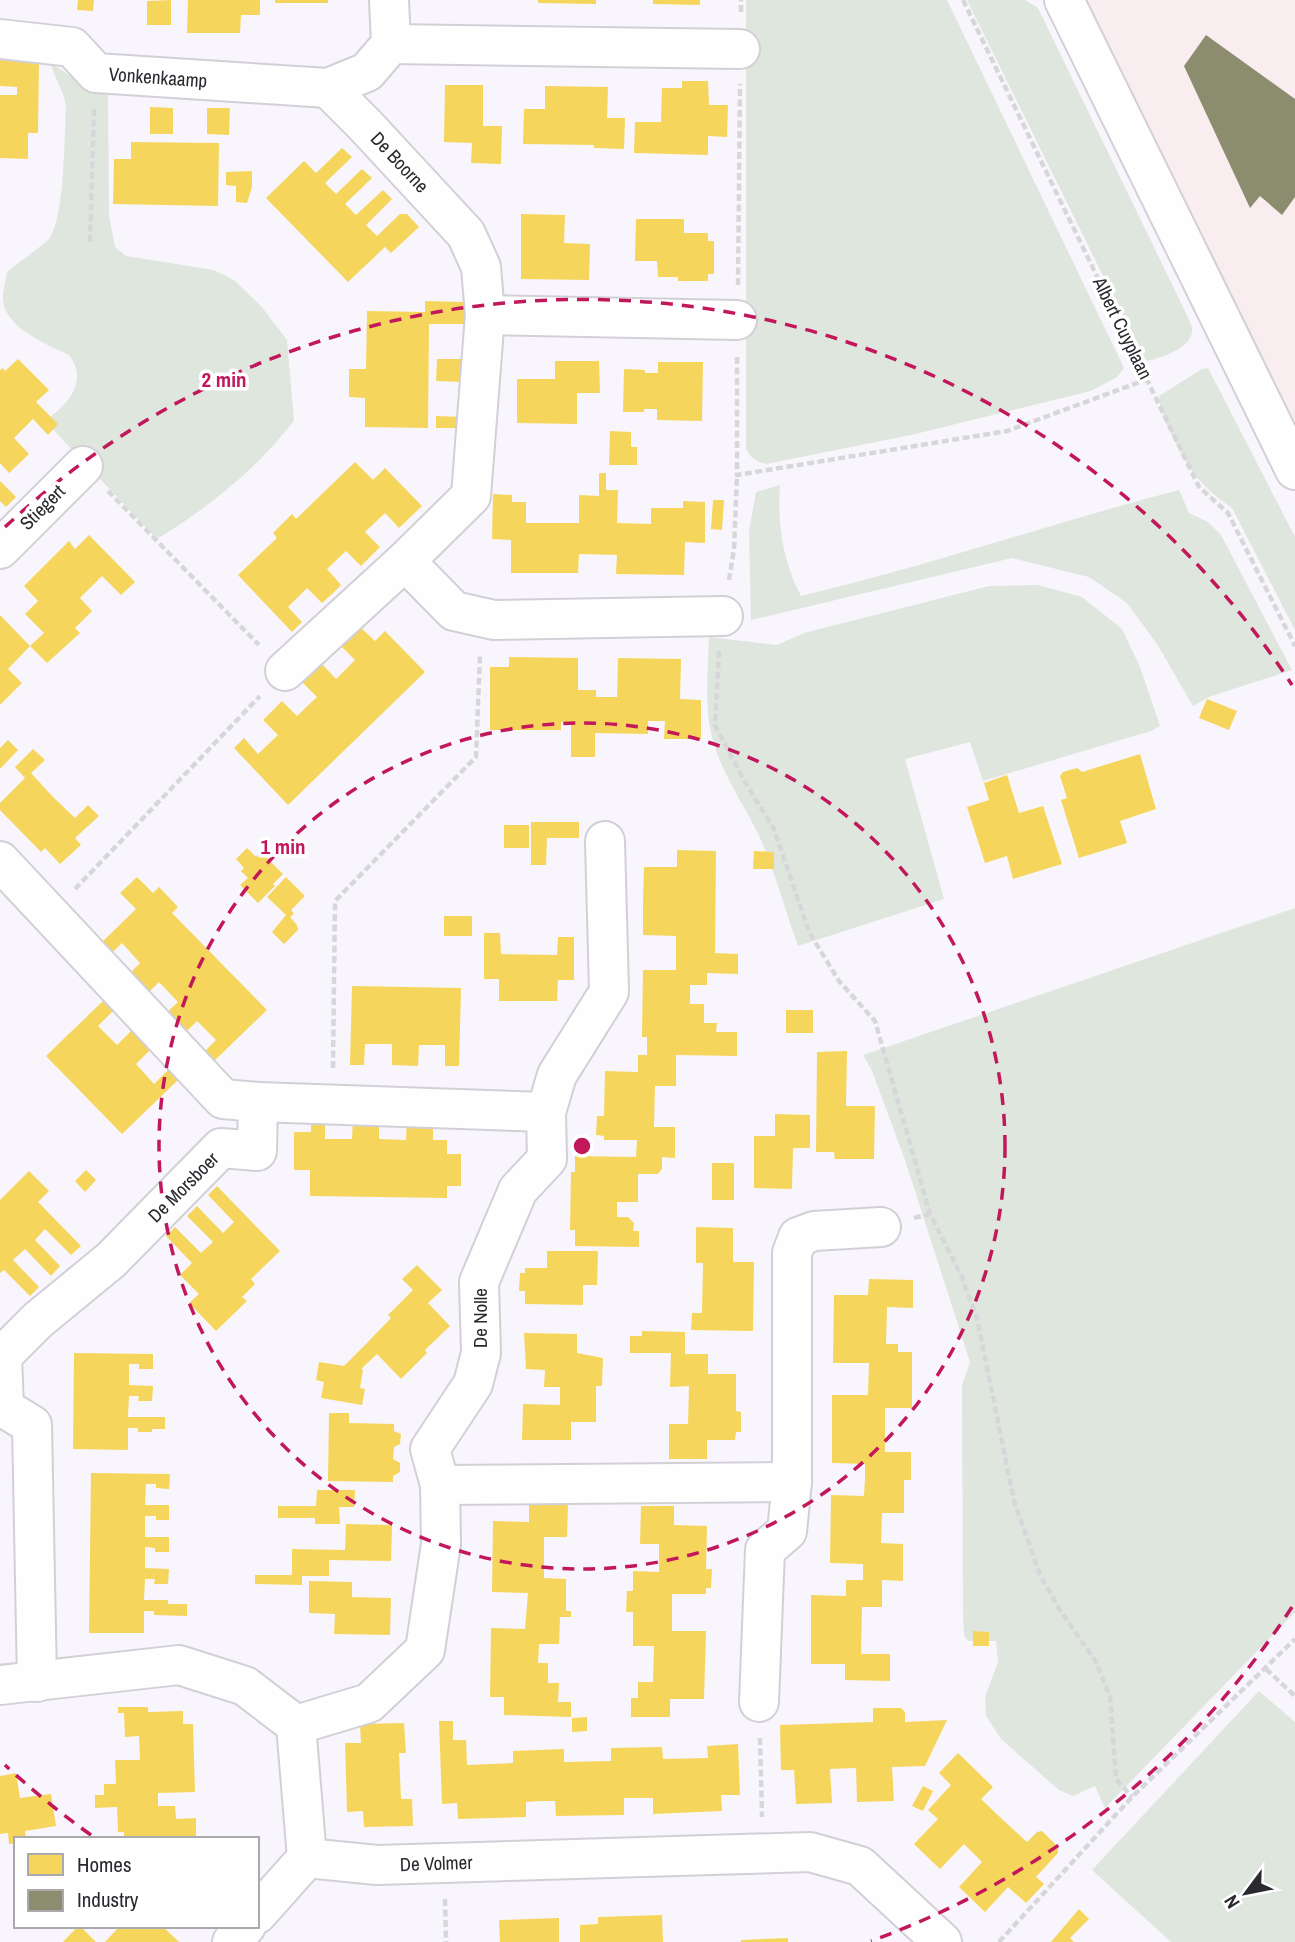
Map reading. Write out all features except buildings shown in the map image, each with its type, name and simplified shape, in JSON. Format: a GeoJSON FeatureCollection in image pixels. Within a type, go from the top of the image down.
{"type":"FeatureCollection","features":[{"type":"Feature","properties":{"kind":"street"},"geometry":{"type":"LineString","coordinates":[[328,88],[367,72],[391,44],[389,0]]}},
{"type":"Feature","properties":{"kind":"street"},"geometry":{"type":"LineString","coordinates":[[1064,0],[1295,470]]}},
{"type":"Feature","properties":{"kind":"street","name":"Vonkenkaamp"},"geometry":{"type":"LineString","coordinates":[[0,39],[72,47],[96,73],[328,88]]}},
{"type":"Feature","properties":{"kind":"street"},"geometry":{"type":"LineString","coordinates":[[391,44],[740,49]]}},
{"type":"Feature","properties":{"kind":"street","name":"De Boorne"},"geometry":{"type":"LineString","coordinates":[[285,671],[471,496],[485,314],[481,267],[466,234],[328,88]]}},
{"type":"Feature","properties":{"kind":"street"},"geometry":{"type":"LineString","coordinates":[[485,314],[737,320]]}},
{"type":"Feature","properties":{"kind":"street","name":"Stiegert"},"geometry":{"type":"LineString","coordinates":[[0,549],[83,466]]}},
{"type":"Feature","properties":{"kind":"street"},"geometry":{"type":"LineString","coordinates":[[404,561],[454,611],[494,620],[723,616]]}},
{"type":"Feature","properties":{"kind":"street","name":"De Nolle"},"geometry":{"type":"LineString","coordinates":[[296,1725],[369,1703],[425,1650],[441,1544],[440,1485],[430,1449],[473,1384],[481,1353],[478,1282],[518,1189],[547,1158],[546,1112],[557,1075],[609,992],[605,841]]}},
{"type":"Feature","properties":{"kind":"street"},"geometry":{"type":"LineString","coordinates":[[0,861],[223,1099],[546,1112]]}},
{"type":"Feature","properties":{"kind":"street","name":"De Morsboer"},"geometry":{"type":"LineString","coordinates":[[37,1682],[32,1425],[2,1408],[2,1356],[38,1320],[111,1260],[220,1148],[257,1151],[258,1102]]}},
{"type":"Feature","properties":{"kind":"street"},"geometry":{"type":"LineString","coordinates":[[759,1702],[765,1550],[787,1531],[792,1482],[792,1253],[798,1237],[814,1231],[881,1227]]}},
{"type":"Feature","properties":{"kind":"street"},"geometry":{"type":"LineString","coordinates":[[440,1485],[792,1482]]}},
{"type":"Feature","properties":{"kind":"street"},"geometry":{"type":"LineString","coordinates":[[0,1685],[179,1665],[245,1686],[296,1725],[307,1858],[259,1912]]}},
{"type":"Feature","properties":{"kind":"street","name":"De Volmer"},"geometry":{"type":"LineString","coordinates":[[307,1858],[377,1865],[810,1852],[860,1866],[942,1942]]}},
{"type":"Feature","properties":{"kind":"street"},"geometry":{"type":"LineString","coordinates":[[232,1942],[244,1928]]}},
{"type":"Feature","properties":{"kind":"path"},"geometry":{"type":"LineString","coordinates":[[741,0],[737,475],[734,549],[723,616],[715,725],[743,779],[774,828],[809,932],[839,981],[875,1021],[930,1214],[961,1275],[977,1318],[1014,1501],[1040,1575],[1058,1608],[1096,1662],[1110,1697],[1116,1779],[1132,1797]]}},
{"type":"Feature","properties":{"kind":"path","name":"Albert Cuyplaan"},"geometry":{"type":"LineString","coordinates":[[963,0],[1199,487],[1228,513],[1295,646]]}},
{"type":"Feature","properties":{"kind":"path"},"geometry":{"type":"LineString","coordinates":[[89,243],[96,73]]}},
{"type":"Feature","properties":{"kind":"path"},"geometry":{"type":"LineString","coordinates":[[737,475],[1007,431],[1148,379]]}},
{"type":"Feature","properties":{"kind":"path"},"geometry":{"type":"LineString","coordinates":[[51,914],[285,671],[83,466]]}},
{"type":"Feature","properties":{"kind":"path"},"geometry":{"type":"LineString","coordinates":[[333,1104],[335,901],[476,757],[481,617]]}},
{"type":"Feature","properties":{"kind":"path"},"geometry":{"type":"LineString","coordinates":[[999,1942],[1132,1797],[1295,1639]]}},
{"type":"Feature","properties":{"kind":"path"},"geometry":{"type":"LineString","coordinates":[[1266,1669],[1295,1696]]}},
{"type":"Feature","properties":{"kind":"path"},"geometry":{"type":"LineString","coordinates":[[759,1702],[763,1854]]}},
{"type":"Feature","properties":{"kind":"shaded area"},"geometry":{"type":"Polygon","coordinates":[[[746,0],[947,0],[1124,368],[1117,377],[1091,391],[911,435],[766,464],[752,457],[746,448],[746,0]]]}},
{"type":"Feature","properties":{"kind":"shaded area"},"geometry":{"type":"Polygon","coordinates":[[[967,0],[1025,0],[1038,8],[1190,321],[1191,335],[1176,351],[1147,361],[1143,357],[967,0]]]}},
{"type":"Feature","properties":{"kind":"shaded area"},"geometry":{"type":"Polygon","coordinates":[[[1069,0],[1295,0],[1295,449],[1069,0]]]}},
{"type":"Feature","properties":{"kind":"shaded area"},"geometry":{"type":"Polygon","coordinates":[[[51,63],[90,89],[108,92],[109,216],[115,247],[126,256],[214,270],[234,280],[261,306],[287,340],[294,421],[264,455],[231,486],[157,539],[45,421],[61,408],[73,393],[77,375],[75,365],[69,355],[39,341],[19,327],[11,319],[3,300],[7,272],[50,238],[59,211],[66,106],[51,63]]]}},
{"type":"Feature","properties":{"kind":"shaded area"},"geometry":{"type":"Polygon","coordinates":[[[1208,368],[1295,537],[1295,630],[1232,508],[1212,493],[1195,475],[1163,414],[1159,396],[1202,369],[1208,368]]]}},
{"type":"Feature","properties":{"kind":"shaded area"},"geometry":{"type":"Polygon","coordinates":[[[780,485],[779,514],[783,542],[790,570],[801,596],[1179,490],[1189,513],[1208,522],[1221,535],[1292,670],[1209,697],[1193,706],[1157,644],[1127,603],[1089,577],[1012,558],[751,620],[749,531],[756,492],[780,485]]]}},
{"type":"Feature","properties":{"kind":"shaded area"},"geometry":{"type":"Polygon","coordinates":[[[1038,585],[1082,597],[1122,629],[1140,667],[1160,726],[1151,731],[983,781],[970,742],[905,759],[944,899],[798,946],[761,840],[725,772],[714,743],[708,706],[709,637],[777,645],[804,633],[989,586],[1038,585]]]}},
{"type":"Feature","properties":{"kind":"shaded area"},"geometry":{"type":"Polygon","coordinates":[[[1295,908],[1295,1612],[1105,1808],[1095,1786],[1073,1796],[1059,1790],[1001,1739],[986,1716],[985,1697],[998,1662],[996,1641],[968,1641],[964,1635],[963,1616],[962,1385],[970,1362],[905,1160],[872,1071],[863,1055],[1295,908]]]}},
{"type":"Feature","properties":{"kind":"shaded area"},"geometry":{"type":"Polygon","coordinates":[[[1259,1691],[1295,1722],[1295,1942],[1171,1942],[1092,1870],[1259,1691]]]}}]}
